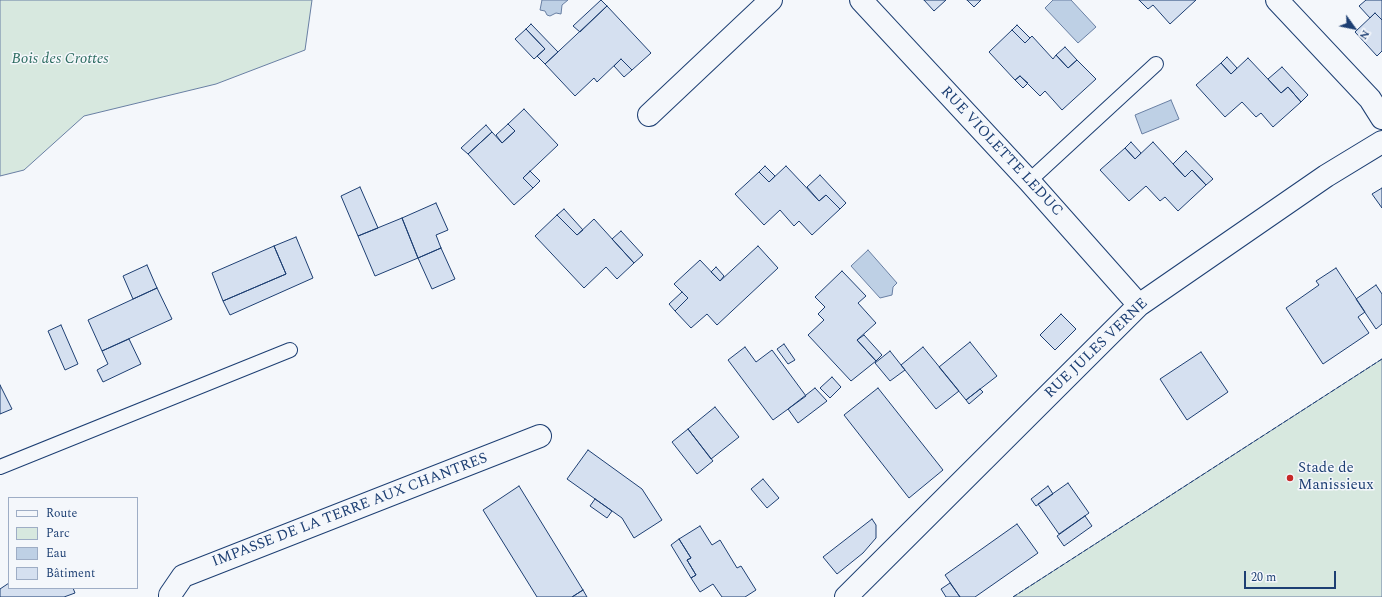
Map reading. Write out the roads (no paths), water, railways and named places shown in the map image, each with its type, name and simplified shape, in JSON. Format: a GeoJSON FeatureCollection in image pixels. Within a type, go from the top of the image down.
{"type":"FeatureCollection","features":[{"type":"Feature","properties":{"kind":"street"},"geometry":{"type":"LineString","coordinates":[[649,115],[770,0]]}},
{"type":"Feature","properties":{"kind":"street","name":"RUE VIOLETTE LEDUC"},"geometry":{"type":"LineString","coordinates":[[861,0],[1029,181],[1139,305]]}},
{"type":"Feature","properties":{"kind":"street"},"geometry":{"type":"LineString","coordinates":[[1277,0],[1370,99],[1382,118]]}},
{"type":"Feature","properties":{"kind":"street","name":"RUE JULES VERNE"},"geometry":{"type":"LineString","coordinates":[[846,597],[1139,305],[1326,176],[1382,142]]}},
{"type":"Feature","properties":{"kind":"street","name":"IMPASSE DE LA TERRE AUX CHANTRES"},"geometry":{"type":"LineString","coordinates":[[170,597],[183,576],[540,436]]}},
{"type":"Feature","properties":{"kind":"lane"},"geometry":{"type":"LineString","coordinates":[[1029,181],[1156,64]]}},
{"type":"Feature","properties":{"kind":"lane"},"geometry":{"type":"LineString","coordinates":[[0,467],[290,350]]}},
{"type":"Feature","properties":{"kind":"water"},"geometry":{"type":"Polygon","coordinates":[[[542,0],[568,0],[562,5],[561,14],[556,13],[550,16],[547,15],[545,11],[540,10],[542,0]]]}},
{"type":"Feature","properties":{"kind":"water"},"geometry":{"type":"Polygon","coordinates":[[[1053,0],[1071,0],[1096,27],[1078,43],[1045,8],[1053,0]]]}},
{"type":"Feature","properties":{"kind":"water"},"geometry":{"type":"Polygon","coordinates":[[[1171,100],[1179,119],[1142,134],[1135,115],[1171,100]]]}},
{"type":"Feature","properties":{"kind":"water"},"geometry":{"type":"Polygon","coordinates":[[[868,250],[897,283],[893,287],[892,295],[880,298],[851,266],[868,250]]]}},
{"type":"Feature","properties":{"kind":"place","name":"Stade de Manissieux"},"geometry":{"type":"Point","coordinates":[1290,478]}},
{"type":"Feature","properties":{"kind":"park label","name":"Bois des Crottes"},"geometry":{"type":"Point","coordinates":[60,60]}}]}
